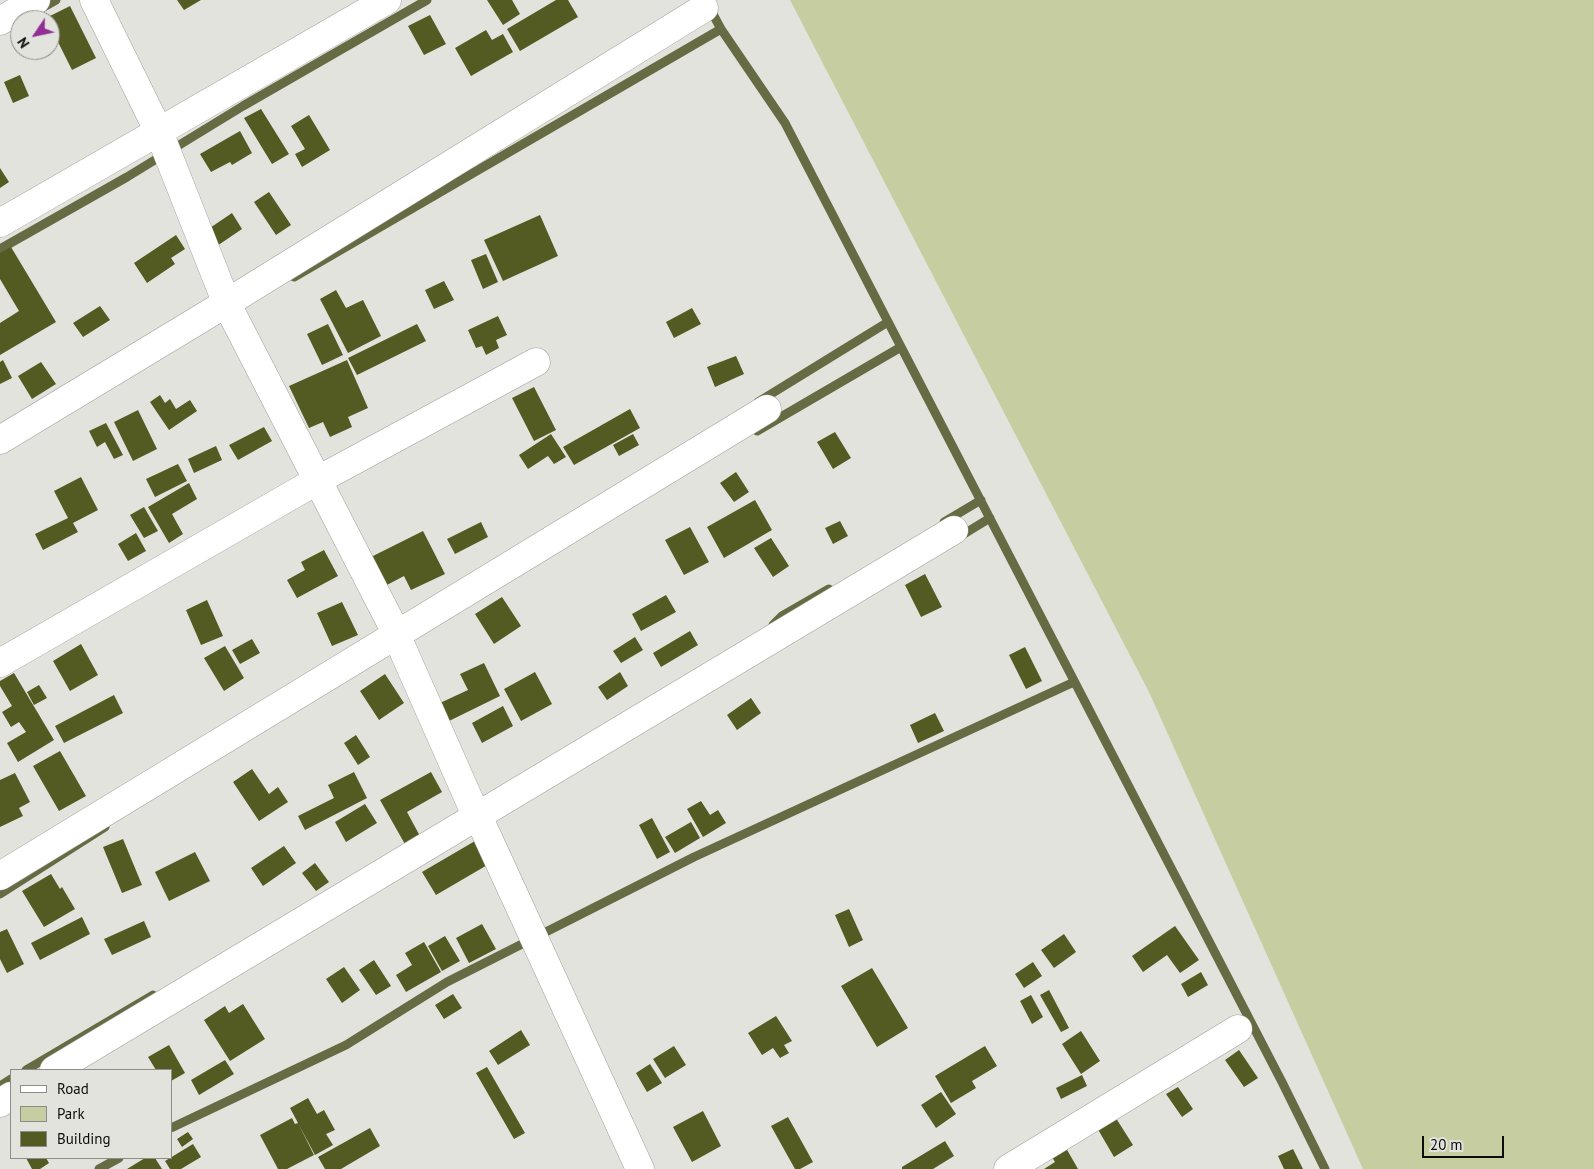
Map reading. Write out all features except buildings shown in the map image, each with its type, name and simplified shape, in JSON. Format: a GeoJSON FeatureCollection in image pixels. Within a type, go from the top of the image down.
{"type":"FeatureCollection","features":[{"type":"Feature","properties":{"kind":"street"},"geometry":{"type":"LineString","coordinates":[[0,21],[36,0]]}},
{"type":"Feature","properties":{"kind":"street"},"geometry":{"type":"LineString","coordinates":[[94,0],[159,132],[223,294],[225,304],[232,314],[396,634],[475,813],[640,1169]]}},
{"type":"Feature","properties":{"kind":"street"},"geometry":{"type":"LineString","coordinates":[[0,223],[387,0]]}},
{"type":"Feature","properties":{"kind":"street"},"geometry":{"type":"LineString","coordinates":[[0,440],[225,304],[704,8]]}},
{"type":"Feature","properties":{"kind":"street"},"geometry":{"type":"LineString","coordinates":[[0,663],[318,480],[536,362]]}},
{"type":"Feature","properties":{"kind":"street"},"geometry":{"type":"LineString","coordinates":[[0,876],[767,409]]}},
{"type":"Feature","properties":{"kind":"street"},"geometry":{"type":"LineString","coordinates":[[56,1069],[954,530]]}},
{"type":"Feature","properties":{"kind":"street"},"geometry":{"type":"LineString","coordinates":[[1008,1169],[1238,1029]]}},
{"type":"Feature","properties":{"kind":"green space"},"geometry":{"type":"Polygon","coordinates":[[[790,0],[1594,0],[1594,1169],[1363,1169],[1149,692],[790,0]]]}},
{"type":"Feature","properties":{"kind":"waterway"},"geometry":{"type":"LineString","coordinates":[[40,9],[56,0]]}},
{"type":"Feature","properties":{"kind":"waterway"},"geometry":{"type":"LineString","coordinates":[[0,249],[127,177],[243,106],[427,0]]}},
{"type":"Feature","properties":{"kind":"waterway"},"geometry":{"type":"LineString","coordinates":[[709,7],[721,29],[785,123],[1282,1082],[1325,1169]]}},
{"type":"Feature","properties":{"kind":"waterway"},"geometry":{"type":"LineString","coordinates":[[294,277],[721,29]]}},
{"type":"Feature","properties":{"kind":"waterway"},"geometry":{"type":"LineString","coordinates":[[758,402],[888,322]]}},
{"type":"Feature","properties":{"kind":"waterway"},"geometry":{"type":"LineString","coordinates":[[757,431],[901,347]]}},
{"type":"Feature","properties":{"kind":"waterway"},"geometry":{"type":"LineString","coordinates":[[944,522],[981,500]]}},
{"type":"Feature","properties":{"kind":"waterway"},"geometry":{"type":"LineString","coordinates":[[959,537],[990,518]]}},
{"type":"Feature","properties":{"kind":"waterway"},"geometry":{"type":"LineString","coordinates":[[773,625],[782,616],[829,589]]}},
{"type":"Feature","properties":{"kind":"waterway"},"geometry":{"type":"LineString","coordinates":[[172,1128],[346,1045],[447,982],[694,857],[1074,682]]}},
{"type":"Feature","properties":{"kind":"waterway"},"geometry":{"type":"LineString","coordinates":[[0,894],[105,827]]}},
{"type":"Feature","properties":{"kind":"waterway"},"geometry":{"type":"LineString","coordinates":[[28,1069],[153,995]]}},
{"type":"Feature","properties":{"kind":"waterway"},"geometry":{"type":"LineString","coordinates":[[0,1086],[10,1080]]}},
{"type":"Feature","properties":{"kind":"waterway"},"geometry":{"type":"LineString","coordinates":[[99,1169],[117,1159]]}}]}
